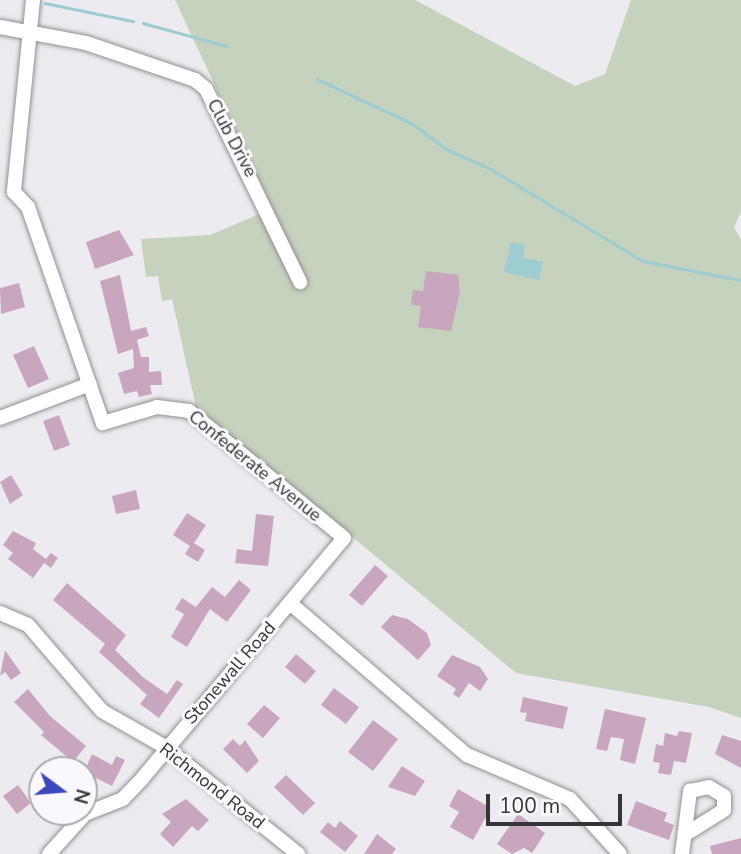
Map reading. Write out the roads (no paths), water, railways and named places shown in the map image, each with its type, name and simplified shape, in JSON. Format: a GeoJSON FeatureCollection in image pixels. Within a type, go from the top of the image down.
{"type":"FeatureCollection","features":[{"type":"Feature","properties":{"kind":"street","name":"Confederate Avenue"},"geometry":{"type":"LineString","coordinates":[[33,0],[7,193],[28,207],[103,423],[157,407],[194,414],[344,538],[290,603]]}},
{"type":"Feature","properties":{"kind":"street","name":"Club Drive"},"geometry":{"type":"LineString","coordinates":[[0,27],[30,28],[136,59],[206,89],[300,282]]}},
{"type":"Feature","properties":{"kind":"street"},"geometry":{"type":"LineString","coordinates":[[0,418],[90,384]]}},
{"type":"Feature","properties":{"kind":"street"},"geometry":{"type":"LineString","coordinates":[[290,603],[467,755],[570,799],[620,854]]}},
{"type":"Feature","properties":{"kind":"street","name":"Stonewall Road"},"geometry":{"type":"LineString","coordinates":[[49,854],[85,814],[122,799],[290,603]]}},
{"type":"Feature","properties":{"kind":"street","name":"Richmond Road"},"geometry":{"type":"LineString","coordinates":[[0,613],[28,625],[102,711],[165,747],[298,854]]}},
{"type":"Feature","properties":{"kind":"street"},"geometry":{"type":"LineString","coordinates":[[682,854],[689,832]]}},
{"type":"Feature","properties":{"kind":"water"},"geometry":{"type":"Polygon","coordinates":[[[511,242],[525,245],[523,258],[543,262],[539,280],[504,272],[511,242]]]}},
{"type":"Feature","properties":{"kind":"waterway"},"geometry":{"type":"LineString","coordinates":[[45,3],[133,21]]}},
{"type":"Feature","properties":{"kind":"waterway"},"geometry":{"type":"LineString","coordinates":[[143,23],[227,46]]}},
{"type":"Feature","properties":{"kind":"waterway"},"geometry":{"type":"LineString","coordinates":[[317,79],[413,124],[448,150],[491,169],[643,261],[741,280]]}}]}
